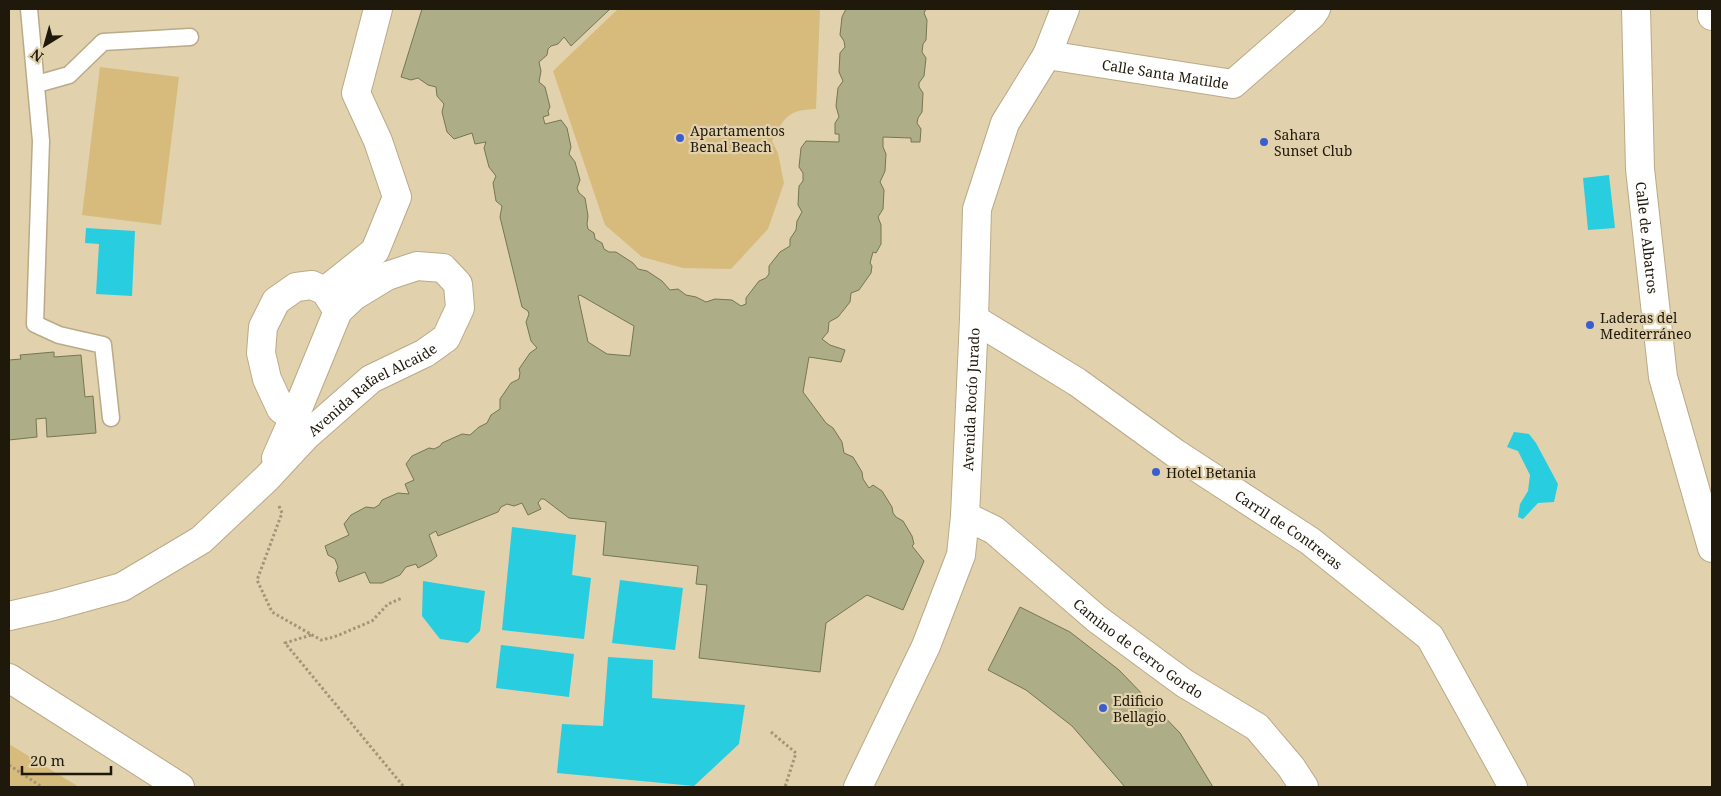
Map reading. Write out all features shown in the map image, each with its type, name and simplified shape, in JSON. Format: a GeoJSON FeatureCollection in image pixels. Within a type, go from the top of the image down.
{"type":"FeatureCollection","features":[{"type":"Feature","properties":{"kind":"street"},"geometry":{"type":"LineString","coordinates":[[331,301],[376,251],[397,197],[378,141],[356,93],[378,9]]}},
{"type":"Feature","properties":{"kind":"street","name":"Avenida Rocío Jurado"},"geometry":{"type":"LineString","coordinates":[[858,787],[926,646],[961,554],[965,516],[977,209],[1005,123],[1047,55],[1065,9]]}},
{"type":"Feature","properties":{"kind":"street","name":"Calle Santa Matilde"},"geometry":{"type":"LineString","coordinates":[[1047,55],[1233,84],[1312,15],[1316,9]]}},
{"type":"Feature","properties":{"kind":"street","name":"Calle de Albatros"},"geometry":{"type":"LineString","coordinates":[[1636,9],[1640,169],[1663,377],[1712,548]]}},
{"type":"Feature","properties":{"kind":"street"},"geometry":{"type":"LineString","coordinates":[[1712,9],[1712,16]]}},
{"type":"Feature","properties":{"kind":"street","name":"Avenida Rafael Alcaide"},"geometry":{"type":"LineString","coordinates":[[9,616],[122,587],[201,540],[267,478],[306,436],[371,379],[425,353],[446,338],[460,308],[458,284],[443,268],[418,266],[387,276],[354,296],[331,301]]}},
{"type":"Feature","properties":{"kind":"street","name":"Avenida Rafael Alcaide"},"geometry":{"type":"LineString","coordinates":[[299,406],[286,413],[281,409],[267,379],[261,353],[263,327],[276,302],[296,288],[312,285],[331,301]]}},
{"type":"Feature","properties":{"kind":"street","name":"Avenida Rafael Alcaide"},"geometry":{"type":"LineString","coordinates":[[267,478],[299,406],[331,301]]}},
{"type":"Feature","properties":{"kind":"street","name":"Carril de Contreras"},"geometry":{"type":"LineString","coordinates":[[974,319],[1077,382],[1174,453],[1310,541],[1430,637],[1513,787]]}},
{"type":"Feature","properties":{"kind":"street","name":"Camino de Cerro Gordo"},"geometry":{"type":"LineString","coordinates":[[965,516],[994,530],[1097,619],[1184,683],[1257,727],[1291,767],[1304,787]]}},
{"type":"Feature","properties":{"kind":"street"},"geometry":{"type":"LineString","coordinates":[[9,678],[180,787]]}},
{"type":"Feature","properties":{"kind":"lane"},"geometry":{"type":"LineString","coordinates":[[29,9],[41,141],[35,324],[59,335],[103,345],[111,418]]}},
{"type":"Feature","properties":{"kind":"lane"},"geometry":{"type":"LineString","coordinates":[[37,84],[69,75],[103,42],[190,38]]}},
{"type":"Feature","properties":{"kind":"path"},"geometry":{"type":"LineString","coordinates":[[267,478],[282,513],[257,580],[272,612],[321,640],[334,637],[372,620],[388,604],[402,598]]}},
{"type":"Feature","properties":{"kind":"path"},"geometry":{"type":"LineString","coordinates":[[311,635],[285,643],[404,787]]}},
{"type":"Feature","properties":{"kind":"path"},"geometry":{"type":"LineString","coordinates":[[771,732],[796,753],[785,787]]}},
{"type":"Feature","properties":{"kind":"path"},"geometry":{"type":"LineString","coordinates":[[9,765],[42,787]]}},
{"type":"Feature","properties":{"kind":"shaded area"},"geometry":{"type":"Polygon","coordinates":[[[618,9],[820,9],[816,109],[799,111],[788,116],[772,141],[778,153],[784,183],[768,229],[731,269],[683,268],[642,257],[605,225],[553,71],[618,9]]]}},
{"type":"Feature","properties":{"kind":"shaded area"},"geometry":{"type":"Polygon","coordinates":[[[100,67],[179,77],[161,225],[82,215],[100,67]]]}},
{"type":"Feature","properties":{"kind":"shaded area"},"geometry":{"type":"Polygon","coordinates":[[[9,744],[79,787],[9,787],[9,744]]]}},
{"type":"Feature","properties":{"kind":"water"},"geometry":{"type":"Polygon","coordinates":[[[1609,175],[1615,228],[1588,230],[1583,178],[1609,175]]]}},
{"type":"Feature","properties":{"kind":"water"},"geometry":{"type":"Polygon","coordinates":[[[86,228],[135,231],[132,296],[96,294],[99,244],[85,243],[86,228]]]}},
{"type":"Feature","properties":{"kind":"water"},"geometry":{"type":"Polygon","coordinates":[[[1514,432],[1529,434],[1536,443],[1558,484],[1554,502],[1538,503],[1523,519],[1518,517],[1520,504],[1528,491],[1530,475],[1518,451],[1507,447],[1514,432]]]}},
{"type":"Feature","properties":{"kind":"water"},"geometry":{"type":"Polygon","coordinates":[[[512,527],[576,535],[572,575],[591,578],[584,639],[502,630],[512,527]]]}},
{"type":"Feature","properties":{"kind":"water"},"geometry":{"type":"Polygon","coordinates":[[[620,580],[683,588],[675,650],[612,643],[620,580]]]}},
{"type":"Feature","properties":{"kind":"water"},"geometry":{"type":"Polygon","coordinates":[[[423,581],[485,591],[480,631],[468,643],[440,639],[422,616],[423,581]]]}},
{"type":"Feature","properties":{"kind":"water"},"geometry":{"type":"Polygon","coordinates":[[[501,645],[574,654],[569,697],[496,688],[501,645]]]}},
{"type":"Feature","properties":{"kind":"water"},"geometry":{"type":"Polygon","coordinates":[[[608,657],[653,660],[652,698],[745,705],[739,744],[694,786],[557,773],[562,724],[603,726],[608,657]]]}},
{"type":"Feature","properties":{"kind":"building"},"geometry":{"type":"Polygon","coordinates":[[[422,9],[610,9],[571,46],[564,37],[558,44],[548,49],[547,55],[539,62],[541,71],[539,82],[545,87],[550,107],[549,115],[543,117],[545,124],[561,120],[567,128],[571,147],[569,154],[575,162],[580,180],[577,188],[579,193],[585,198],[588,229],[594,233],[595,239],[602,243],[604,249],[609,252],[616,252],[633,263],[638,269],[647,271],[662,281],[670,290],[678,289],[686,295],[706,302],[715,299],[732,300],[741,306],[746,304],[746,298],[759,281],[766,278],[769,274],[769,266],[780,252],[790,246],[790,239],[796,230],[797,221],[802,212],[798,205],[799,186],[803,181],[803,173],[799,167],[801,148],[806,141],[839,142],[839,134],[835,134],[835,123],[839,117],[836,106],[838,88],[843,81],[839,72],[840,53],[845,47],[840,35],[842,17],[846,9],[926,9],[924,13],[927,20],[926,40],[923,44],[922,52],[926,58],[924,76],[919,83],[923,93],[922,112],[917,123],[921,129],[920,142],[911,142],[911,138],[883,137],[883,147],[886,154],[885,171],[880,182],[884,190],[883,209],[878,217],[881,225],[881,244],[876,253],[873,252],[870,263],[872,266],[871,273],[859,290],[851,293],[850,302],[838,317],[829,322],[828,332],[822,339],[830,345],[845,350],[841,362],[809,357],[803,392],[826,423],[833,428],[842,442],[844,453],[853,457],[869,488],[873,485],[882,491],[892,507],[893,513],[903,521],[912,536],[914,544],[912,546],[924,561],[903,610],[867,595],[826,623],[820,672],[699,658],[707,585],[696,584],[698,566],[603,555],[606,522],[569,518],[544,499],[541,499],[538,503],[541,509],[528,515],[522,503],[514,506],[507,504],[501,507],[498,512],[438,536],[436,531],[429,535],[437,556],[418,568],[416,564],[406,567],[400,575],[382,583],[370,583],[365,572],[339,582],[336,573],[338,567],[335,559],[328,555],[325,546],[349,535],[344,524],[351,515],[366,507],[374,508],[382,500],[398,493],[409,494],[405,484],[414,480],[406,464],[412,456],[429,448],[434,449],[442,443],[462,434],[470,435],[487,423],[491,415],[500,409],[500,399],[511,383],[519,379],[519,369],[530,353],[537,348],[531,341],[526,322],[529,314],[528,311],[522,307],[500,217],[502,206],[496,201],[493,183],[496,176],[489,167],[484,148],[486,142],[475,144],[472,133],[454,139],[447,132],[442,112],[444,104],[437,96],[436,87],[428,85],[418,78],[411,80],[401,77],[422,9]],[[580,295],[578,296],[588,342],[607,354],[630,356],[634,326],[580,295]]]}},
{"type":"Feature","properties":{"kind":"building"},"geometry":{"type":"Polygon","coordinates":[[[54,352],[54,357],[81,355],[85,397],[93,396],[96,433],[47,437],[46,418],[36,419],[37,437],[9,440],[9,360],[21,359],[20,355],[54,352]]]}},
{"type":"Feature","properties":{"kind":"building","name":"Edificio Bellagio"},"geometry":{"type":"Polygon","coordinates":[[[1020,607],[1070,632],[1119,670],[1180,733],[1213,787],[1125,787],[1072,726],[1026,690],[988,670],[1020,607]]]}},
{"type":"Feature","properties":{"kind":"place","name":"Apartamentos Benal Beach"},"geometry":{"type":"Point","coordinates":[680,138]}},
{"type":"Feature","properties":{"kind":"place","name":"Sahara Sunset Club"},"geometry":{"type":"Point","coordinates":[1264,142]}},
{"type":"Feature","properties":{"kind":"place","name":"Laderas del Mediterráneo"},"geometry":{"type":"Point","coordinates":[1590,325]}},
{"type":"Feature","properties":{"kind":"place","name":"Hotel Betania"},"geometry":{"type":"Point","coordinates":[1156,472]}},
{"type":"Feature","properties":{"kind":"place","name":"Edificio Bellagio"},"geometry":{"type":"Point","coordinates":[1103,708]}}]}
